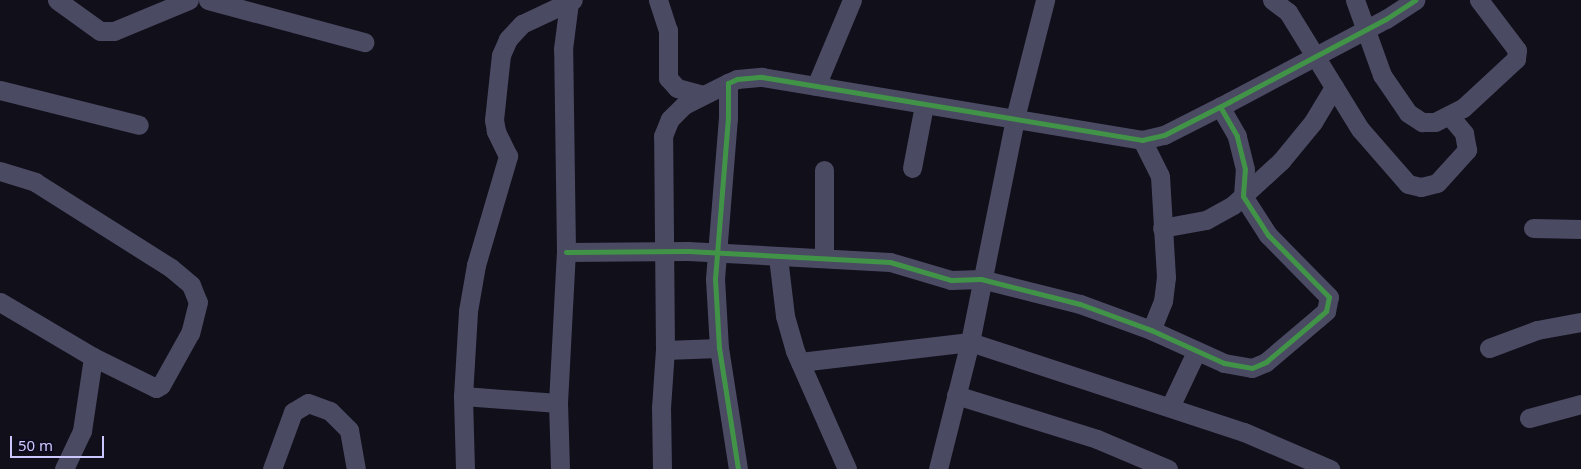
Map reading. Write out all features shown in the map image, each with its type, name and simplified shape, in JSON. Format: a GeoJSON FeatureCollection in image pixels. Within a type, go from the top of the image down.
{"type":"FeatureCollection","features":[{"type":"Feature","properties":{"kind":"street"},"geometry":{"type":"LineString","coordinates":[[57,0],[100,30],[114,31],[189,0]]}},
{"type":"Feature","properties":{"kind":"street"},"geometry":{"type":"LineString","coordinates":[[208,0],[364,42]]}},
{"type":"Feature","properties":{"kind":"street"},"geometry":{"type":"LineString","coordinates":[[658,0],[668,30],[668,78],[677,88],[700,94]]}},
{"type":"Feature","properties":{"kind":"street"},"geometry":{"type":"LineString","coordinates":[[816,86],[850,0]]}},
{"type":"Feature","properties":{"kind":"street"},"geometry":{"type":"LineString","coordinates":[[938,469],[970,342],[981,279],[1015,118],[1045,0]]}},
{"type":"Feature","properties":{"kind":"street"},"geometry":{"type":"LineString","coordinates":[[1272,0],[1288,12],[1317,56],[1360,129],[1398,176],[1408,184],[1421,187],[1437,183],[1467,150],[1464,133],[1449,115]]}},
{"type":"Feature","properties":{"kind":"street"},"geometry":{"type":"LineString","coordinates":[[1355,0],[1364,31],[1382,75],[1408,113],[1422,122],[1435,122],[1463,108],[1516,59],[1517,50],[1479,0]]}},
{"type":"Feature","properties":{"kind":"street"},"geometry":{"type":"LineString","coordinates":[[662,469],[661,408],[665,350],[666,251],[663,136],[670,120],[700,94],[737,79],[762,77],[1142,140],[1164,135],[1220,107],[1364,31],[1415,0]]}},
{"type":"Feature","properties":{"kind":"street"},"geometry":{"type":"LineString","coordinates":[[465,469],[463,396],[468,312],[476,265],[508,156],[496,131],[494,120],[501,56],[508,39],[538,8],[571,1],[563,48],[566,252],[558,403],[560,469]]}},
{"type":"Feature","properties":{"kind":"street"},"geometry":{"type":"LineString","coordinates":[[728,83],[715,278],[720,348],[738,469]]}},
{"type":"Feature","properties":{"kind":"street"},"geometry":{"type":"LineString","coordinates":[[1162,228],[1212,218],[1243,196],[1281,161],[1312,122],[1334,87]]}},
{"type":"Feature","properties":{"kind":"street"},"geometry":{"type":"LineString","coordinates":[[0,90],[138,125]]}},
{"type":"Feature","properties":{"kind":"street"},"geometry":{"type":"LineString","coordinates":[[912,168],[924,105]]}},
{"type":"Feature","properties":{"kind":"street"},"geometry":{"type":"LineString","coordinates":[[566,252],[717,252],[890,262],[951,280],[981,279],[1080,304],[1151,330],[1196,352],[1224,363],[1259,366],[1318,318],[1330,303],[1326,292],[1268,235],[1243,196],[1245,169],[1239,144],[1220,107]]}},
{"type":"Feature","properties":{"kind":"street"},"geometry":{"type":"LineString","coordinates":[[1142,140],[1160,176],[1165,291],[1151,330]]}},
{"type":"Feature","properties":{"kind":"street"},"geometry":{"type":"LineString","coordinates":[[824,170],[824,257]]}},
{"type":"Feature","properties":{"kind":"street"},"geometry":{"type":"LineString","coordinates":[[0,171],[35,182],[170,268],[196,293],[198,315],[158,388],[93,357],[0,302]]}},
{"type":"Feature","properties":{"kind":"street"},"geometry":{"type":"LineString","coordinates":[[1533,228],[1580,234]]}},
{"type":"Feature","properties":{"kind":"street"},"geometry":{"type":"LineString","coordinates":[[778,257],[785,316],[800,362],[847,469]]}},
{"type":"Feature","properties":{"kind":"street"},"geometry":{"type":"LineString","coordinates":[[1489,348],[1537,330],[1581,322]]}},
{"type":"Feature","properties":{"kind":"street"},"geometry":{"type":"LineString","coordinates":[[800,362],[970,342],[1244,432],[1330,469]]}},
{"type":"Feature","properties":{"kind":"street"},"geometry":{"type":"LineString","coordinates":[[665,350],[720,348]]}},
{"type":"Feature","properties":{"kind":"street"},"geometry":{"type":"LineString","coordinates":[[1170,407],[1196,352]]}},
{"type":"Feature","properties":{"kind":"street"},"geometry":{"type":"LineString","coordinates":[[64,469],[86,416],[93,357]]}},
{"type":"Feature","properties":{"kind":"street"},"geometry":{"type":"LineString","coordinates":[[956,395],[1097,439],[1168,469]]}},
{"type":"Feature","properties":{"kind":"street"},"geometry":{"type":"LineString","coordinates":[[463,396],[558,403]]}},
{"type":"Feature","properties":{"kind":"street"},"geometry":{"type":"LineString","coordinates":[[272,469],[293,412],[308,403],[330,411],[349,430],[356,469]]}},
{"type":"Feature","properties":{"kind":"street"},"geometry":{"type":"LineString","coordinates":[[1529,418],[1581,404]]}},
{"type":"Feature","properties":{"kind":"cycle path"},"geometry":{"type":"LineString","coordinates":[[738,469],[719,348],[715,279],[728,118],[728,83],[737,79],[762,77],[1142,140],[1164,135],[1229,102],[1386,19],[1415,0]]}},
{"type":"Feature","properties":{"kind":"cycle path"},"geometry":{"type":"LineString","coordinates":[[566,252],[688,251],[890,262],[951,280],[981,279],[1080,304],[1151,330],[1224,363],[1252,368],[1266,362],[1326,311],[1329,297],[1268,235],[1243,196],[1245,169],[1237,136],[1220,107]]}}]}
